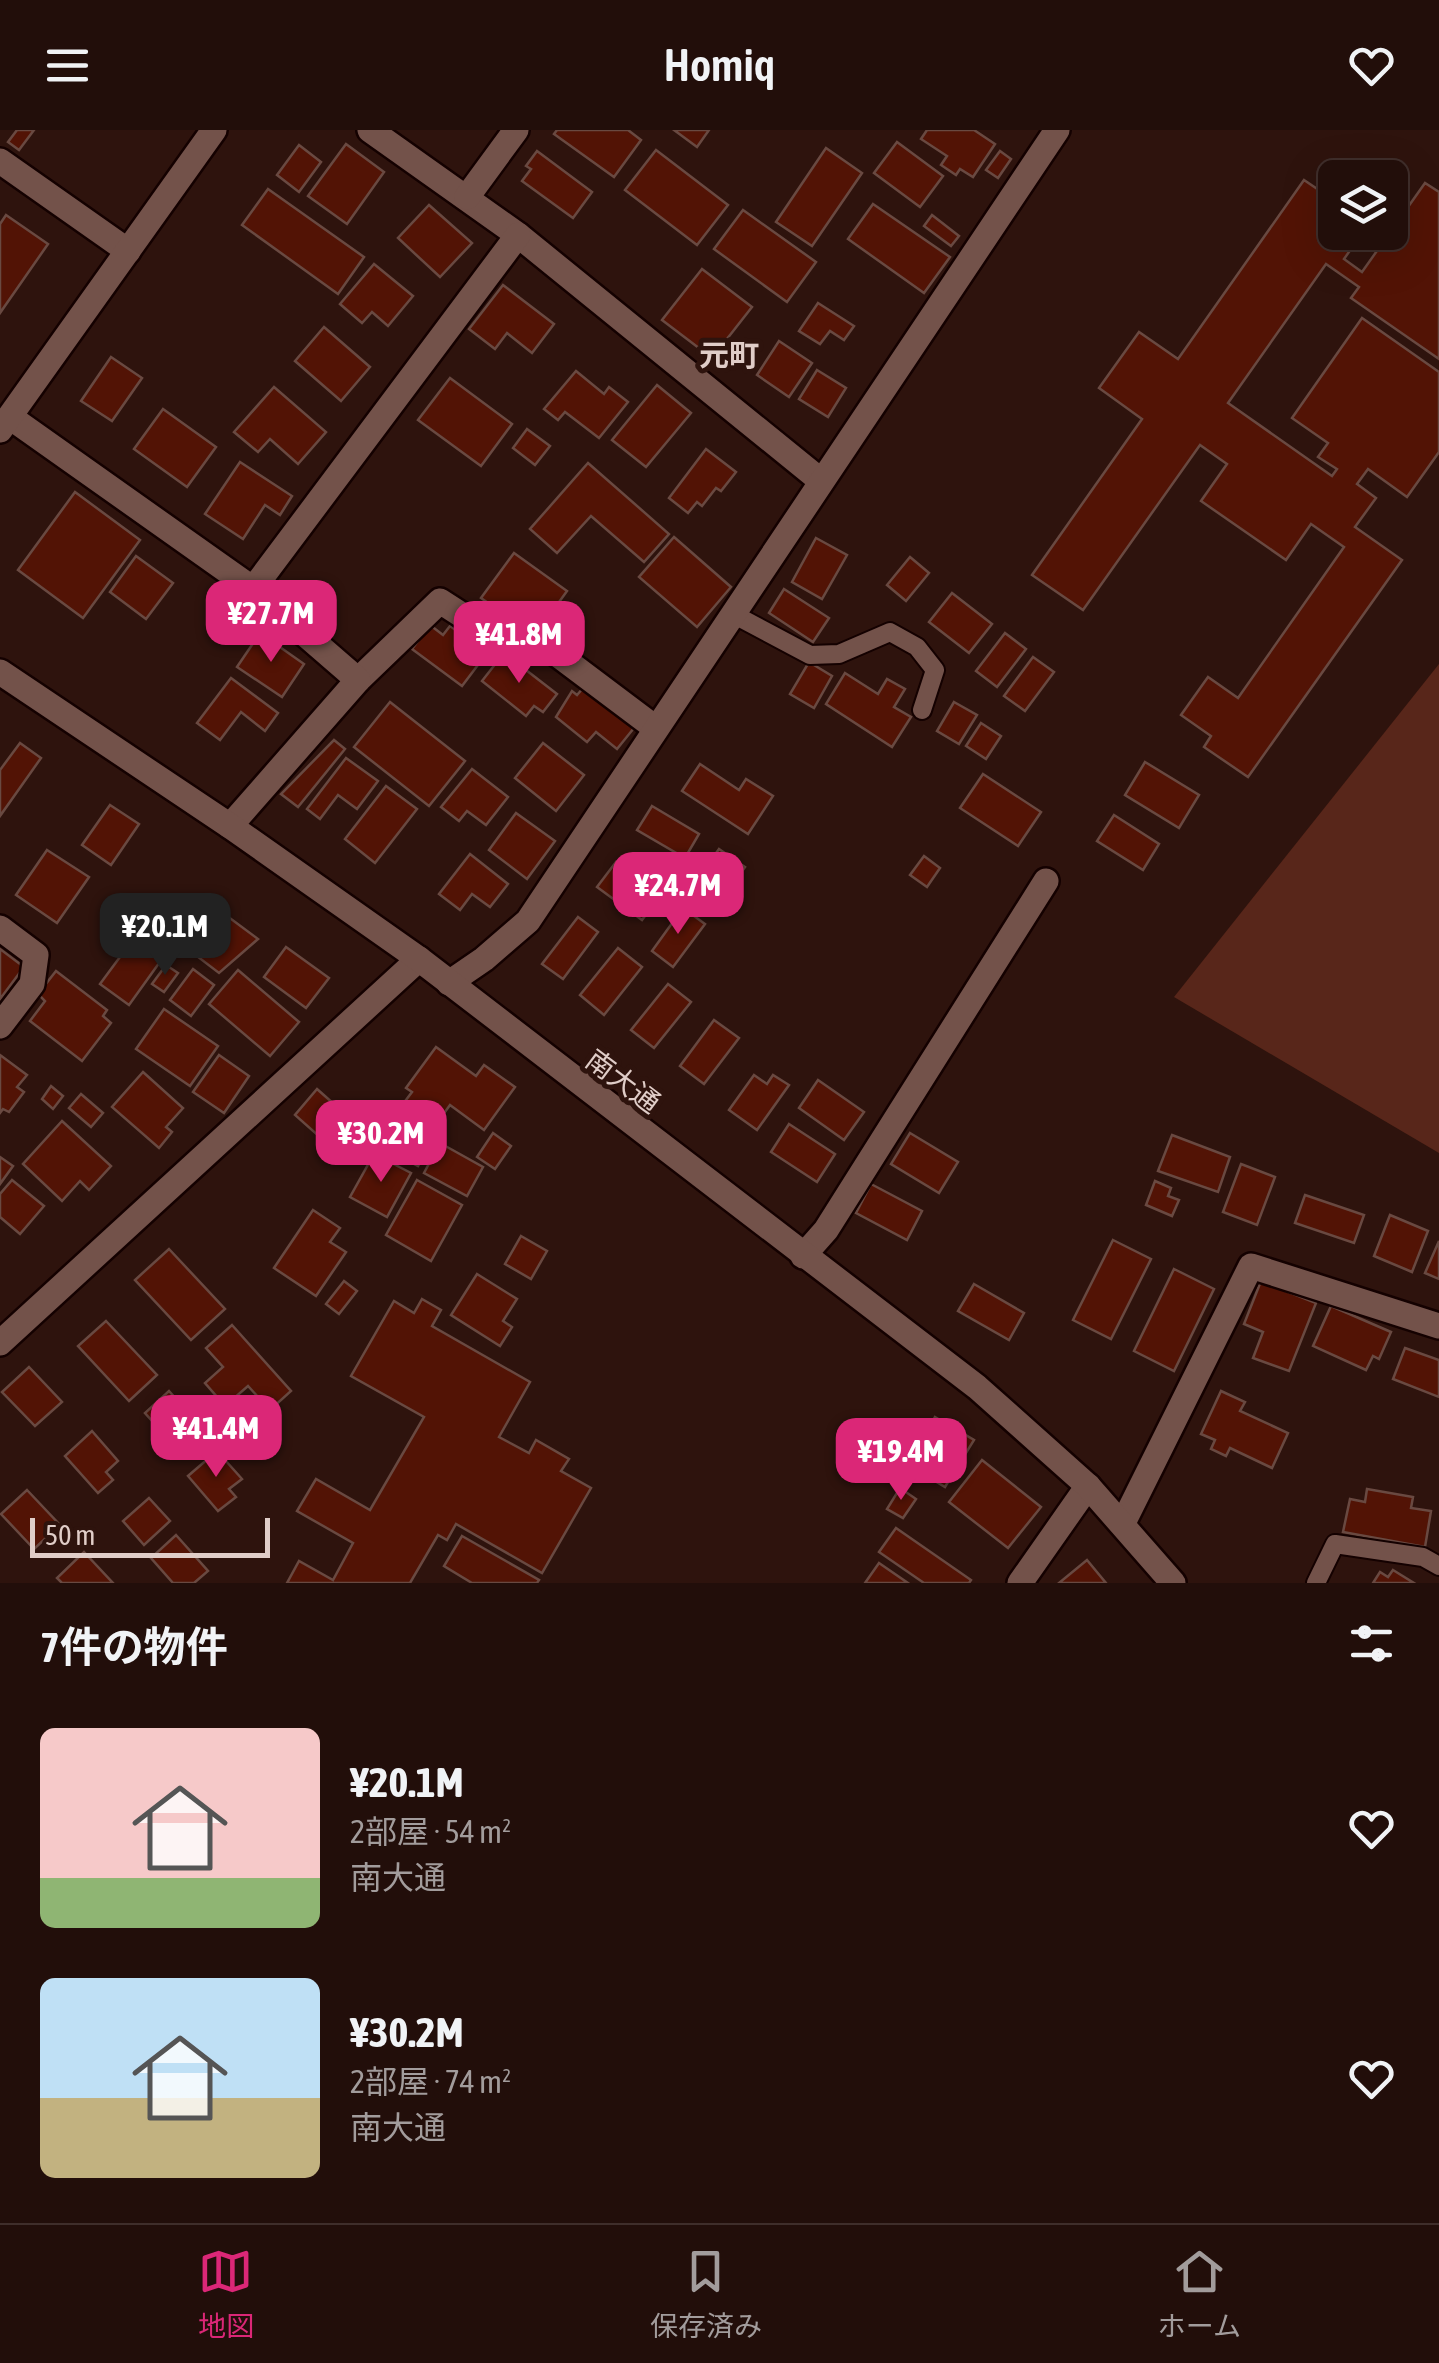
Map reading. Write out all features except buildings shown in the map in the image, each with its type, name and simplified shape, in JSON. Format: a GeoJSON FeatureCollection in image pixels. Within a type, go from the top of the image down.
{"type":"FeatureCollection","features":[{"type":"Feature","properties":{"kind":"street"},"geometry":{"type":"LineString","coordinates":[[214,130],[5,424],[253,589],[358,680]]}},
{"type":"Feature","properties":{"kind":"street"},"geometry":{"type":"LineString","coordinates":[[370,130],[518,235],[820,480]]}},
{"type":"Feature","properties":{"kind":"street"},"geometry":{"type":"LineString","coordinates":[[466,196],[516,130]]}},
{"type":"Feature","properties":{"kind":"street"},"geometry":{"type":"LineString","coordinates":[[449,983],[528,921],[1057,130]]}},
{"type":"Feature","properties":{"kind":"street"},"geometry":{"type":"LineString","coordinates":[[0,161],[128,250]]}},
{"type":"Feature","properties":{"kind":"street"},"geometry":{"type":"LineString","coordinates":[[253,589],[518,235]]}},
{"type":"Feature","properties":{"kind":"street"},"geometry":{"type":"LineString","coordinates":[[230,826],[358,680],[440,601],[513,648],[549,648],[654,728]]}},
{"type":"Feature","properties":{"kind":"street","name":"南大通"},"geometry":{"type":"LineString","coordinates":[[0,672],[419,959],[977,1387],[1088,1486],[1173,1583]]}},
{"type":"Feature","properties":{"kind":"street"},"geometry":{"type":"LineString","coordinates":[[802,1256],[826,1230],[1046,881]]}},
{"type":"Feature","properties":{"kind":"street"},"geometry":{"type":"LineString","coordinates":[[0,928],[36,955],[32,984],[0,1026]]}},
{"type":"Feature","properties":{"kind":"street"},"geometry":{"type":"LineString","coordinates":[[0,1343],[419,959]]}},
{"type":"Feature","properties":{"kind":"street"},"geometry":{"type":"LineString","coordinates":[[1123,1523],[1251,1266],[1439,1326]]}},
{"type":"Feature","properties":{"kind":"street"},"geometry":{"type":"LineString","coordinates":[[1020,1583],[1088,1486]]}},
{"type":"Feature","properties":{"kind":"lane"},"geometry":{"type":"LineString","coordinates":[[732,612],[810,655],[838,654],[890,632],[917,647],[935,670],[922,710]]}},
{"type":"Feature","properties":{"kind":"lane"},"geometry":{"type":"LineString","coordinates":[[1316,1583],[1335,1544],[1423,1557],[1439,1566]]}},
{"type":"Feature","properties":{"kind":"shaded area"},"geometry":{"type":"Polygon","coordinates":[[[1439,664],[1439,1153],[1174,997],[1439,664]]]}},
{"type":"Feature","properties":{"kind":"district","name":"元町"},"geometry":{"type":"Point","coordinates":[729,356]}}]}
